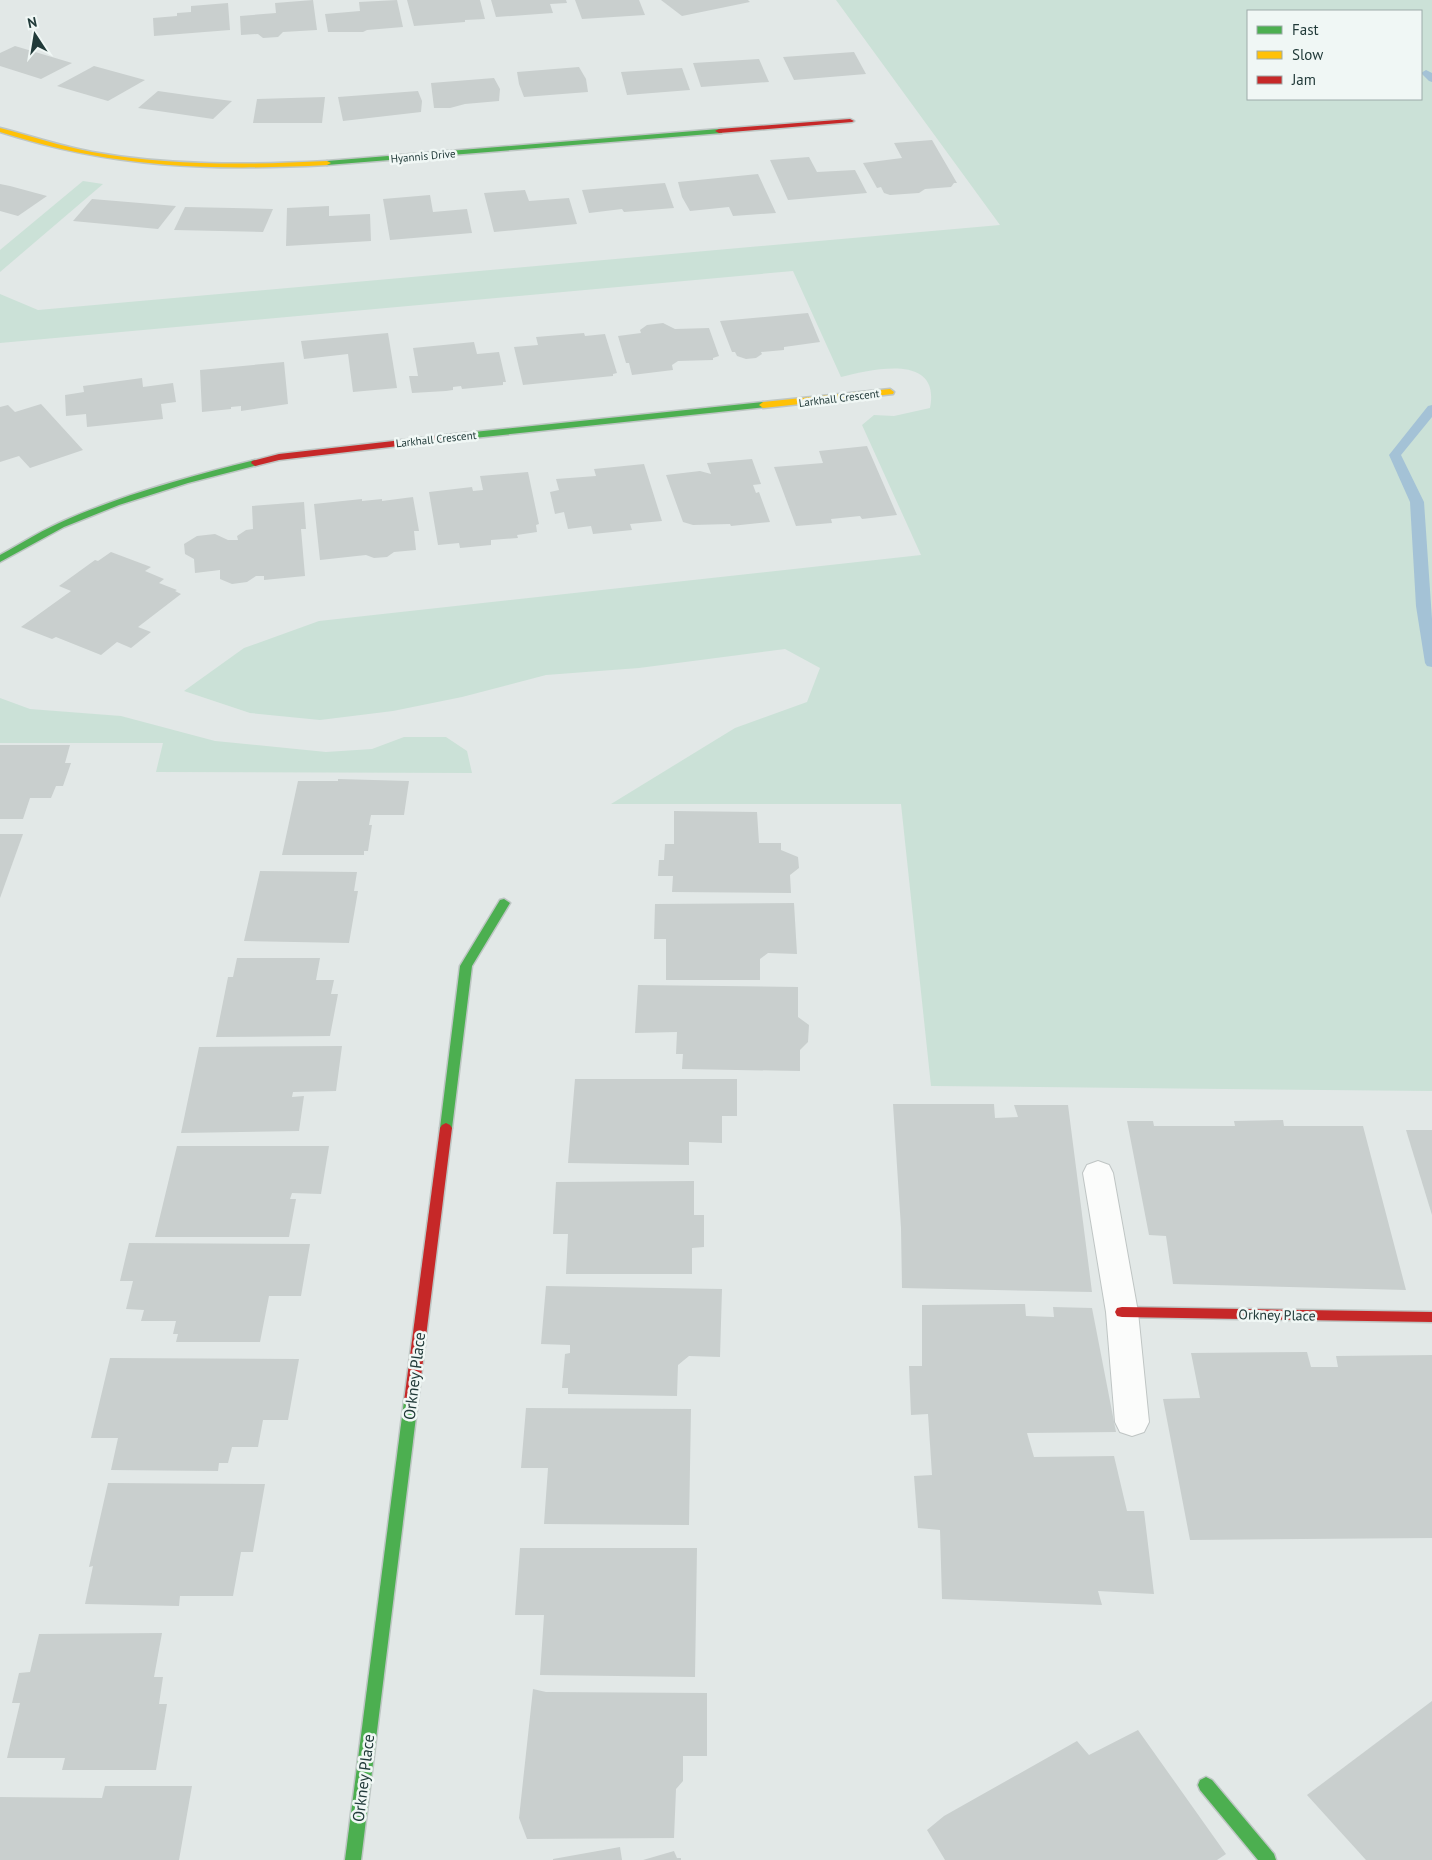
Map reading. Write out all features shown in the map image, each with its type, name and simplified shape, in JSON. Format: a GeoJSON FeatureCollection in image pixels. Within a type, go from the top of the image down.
{"type":"FeatureCollection","features":[{"type":"Feature","properties":{"kind":"street","name":"Hyannis Drive"},"geometry":{"type":"LineString","coordinates":[[0,130],[68,150],[111,158],[211,168],[275,167],[335,163],[850,121]]}},
{"type":"Feature","properties":{"kind":"street","name":"Larkhall Crescent"},"geometry":{"type":"LineString","coordinates":[[0,559],[68,522],[121,500],[179,481],[279,457],[384,444],[890,392]]}},
{"type":"Feature","properties":{"kind":"street","name":"Orkney Place"},"geometry":{"type":"LineString","coordinates":[[353,1860],[466,966],[504,903]]}},
{"type":"Feature","properties":{"kind":"street"},"geometry":{"type":"LineString","coordinates":[[1098,1173],[1122,1312],[1132,1422]]}},
{"type":"Feature","properties":{"kind":"street","name":"Orkney Place"},"geometry":{"type":"LineString","coordinates":[[1122,1312],[1432,1318]]}},
{"type":"Feature","properties":{"kind":"street"},"geometry":{"type":"LineString","coordinates":[[1206,1785],[1268,1860]]}},
{"type":"Feature","properties":{"kind":"green space"},"geometry":{"type":"Polygon","coordinates":[[[836,0],[1432,0],[1432,1091],[931,1086],[901,804],[611,804],[735,728],[807,702],[820,668],[785,649],[639,668],[546,675],[462,697],[393,711],[320,720],[250,713],[184,691],[244,648],[319,621],[921,555],[862,425],[874,415],[894,416],[930,408],[931,390],[925,379],[915,372],[901,369],[869,371],[841,377],[793,271],[0,343],[0,294],[38,310],[1000,225],[836,0]]]}},
{"type":"Feature","properties":{"kind":"green space"},"geometry":{"type":"Polygon","coordinates":[[[83,181],[103,184],[0,272],[0,250],[83,181]]]}},
{"type":"Feature","properties":{"kind":"green space"},"geometry":{"type":"Polygon","coordinates":[[[0,698],[30,709],[121,716],[215,741],[326,752],[372,749],[404,737],[446,737],[467,751],[472,773],[156,772],[163,743],[0,743],[0,698]]]}},
{"type":"Feature","properties":{"kind":"building"},"geometry":{"type":"Polygon","coordinates":[[[313,0],[317,30],[283,32],[278,37],[263,38],[258,34],[241,35],[240,16],[276,13],[275,3],[313,0]]]}},
{"type":"Feature","properties":{"kind":"building"},"geometry":{"type":"Polygon","coordinates":[[[397,0],[403,27],[363,32],[328,32],[325,14],[360,11],[359,2],[397,0]]]}},
{"type":"Feature","properties":{"kind":"building"},"geometry":{"type":"Polygon","coordinates":[[[407,0],[480,0],[485,19],[414,26],[407,0]]]}},
{"type":"Feature","properties":{"kind":"building"},"geometry":{"type":"Polygon","coordinates":[[[491,0],[566,0],[567,3],[550,4],[553,13],[496,17],[491,0]]]}},
{"type":"Feature","properties":{"kind":"building"},"geometry":{"type":"Polygon","coordinates":[[[575,0],[639,0],[645,15],[582,19],[575,0]]]}},
{"type":"Feature","properties":{"kind":"building"},"geometry":{"type":"Polygon","coordinates":[[[661,0],[748,0],[750,2],[682,16],[661,0]]]}},
{"type":"Feature","properties":{"kind":"building"},"geometry":{"type":"Polygon","coordinates":[[[228,3],[230,30],[154,36],[153,18],[177,16],[177,13],[191,12],[191,6],[228,3]]]}},
{"type":"Feature","properties":{"kind":"building"},"geometry":{"type":"Polygon","coordinates":[[[15,46],[72,63],[41,79],[0,66],[0,53],[15,46]]]}},
{"type":"Feature","properties":{"kind":"building"},"geometry":{"type":"Polygon","coordinates":[[[854,52],[866,74],[794,80],[783,57],[854,52]]]}},
{"type":"Feature","properties":{"kind":"building"},"geometry":{"type":"Polygon","coordinates":[[[759,59],[769,82],[701,87],[693,63],[759,59]]]}},
{"type":"Feature","properties":{"kind":"building"},"geometry":{"type":"Polygon","coordinates":[[[94,66],[145,80],[108,101],[57,86],[94,66]]]}},
{"type":"Feature","properties":{"kind":"building"},"geometry":{"type":"Polygon","coordinates":[[[579,67],[586,79],[588,92],[524,97],[517,72],[579,67]]]}},
{"type":"Feature","properties":{"kind":"building"},"geometry":{"type":"Polygon","coordinates":[[[682,68],[690,90],[627,95],[621,72],[682,68]]]}},
{"type":"Feature","properties":{"kind":"building"},"geometry":{"type":"Polygon","coordinates":[[[494,78],[500,89],[499,101],[465,104],[450,108],[434,108],[431,83],[494,78]]]}},
{"type":"Feature","properties":{"kind":"building"},"geometry":{"type":"Polygon","coordinates":[[[158,91],[232,101],[213,119],[138,108],[158,91]]]}},
{"type":"Feature","properties":{"kind":"building"},"geometry":{"type":"Polygon","coordinates":[[[418,91],[422,101],[421,112],[343,121],[338,97],[418,91]]]}},
{"type":"Feature","properties":{"kind":"building"},"geometry":{"type":"Polygon","coordinates":[[[325,97],[322,123],[253,123],[257,99],[325,97]]]}},
{"type":"Feature","properties":{"kind":"building"},"geometry":{"type":"Polygon","coordinates":[[[932,140],[957,183],[954,183],[951,187],[925,189],[919,193],[890,195],[884,193],[881,187],[877,188],[863,163],[902,158],[894,143],[932,140]]]}},
{"type":"Feature","properties":{"kind":"building"},"geometry":{"type":"Polygon","coordinates":[[[809,157],[817,172],[855,170],[867,193],[788,200],[770,160],[809,157]]]}},
{"type":"Feature","properties":{"kind":"building"},"geometry":{"type":"Polygon","coordinates":[[[758,174],[776,213],[733,216],[729,207],[690,211],[682,197],[678,182],[758,174]]]}},
{"type":"Feature","properties":{"kind":"building"},"geometry":{"type":"Polygon","coordinates":[[[665,183],[674,208],[624,212],[622,209],[589,213],[582,190],[665,183]]]}},
{"type":"Feature","properties":{"kind":"building"},"geometry":{"type":"Polygon","coordinates":[[[0,184],[47,196],[18,216],[0,211],[0,184]]]}},
{"type":"Feature","properties":{"kind":"building"},"geometry":{"type":"Polygon","coordinates":[[[525,190],[529,201],[569,198],[577,224],[494,232],[484,193],[525,190]]]}},
{"type":"Feature","properties":{"kind":"building"},"geometry":{"type":"Polygon","coordinates":[[[430,195],[433,212],[467,209],[472,233],[390,240],[383,199],[430,195]]]}},
{"type":"Feature","properties":{"kind":"building"},"geometry":{"type":"Polygon","coordinates":[[[92,199],[176,206],[158,229],[73,221],[92,199]]]}},
{"type":"Feature","properties":{"kind":"building"},"geometry":{"type":"Polygon","coordinates":[[[329,206],[329,216],[370,214],[371,241],[286,246],[287,208],[329,206]]]}},
{"type":"Feature","properties":{"kind":"building"},"geometry":{"type":"Polygon","coordinates":[[[185,207],[273,209],[263,232],[174,230],[185,207]]]}},
{"type":"Feature","properties":{"kind":"building"},"geometry":{"type":"Polygon","coordinates":[[[808,313],[820,342],[784,347],[784,350],[761,352],[762,354],[756,358],[746,359],[732,352],[720,321],[808,313]]]}},
{"type":"Feature","properties":{"kind":"building"},"geometry":{"type":"Polygon","coordinates":[[[663,323],[675,329],[709,328],[719,356],[713,358],[713,360],[678,361],[672,365],[673,370],[632,375],[629,363],[626,363],[618,336],[641,333],[640,330],[647,325],[663,323]]]}},
{"type":"Feature","properties":{"kind":"building"},"geometry":{"type":"Polygon","coordinates":[[[388,333],[397,388],[353,392],[348,354],[304,359],[301,341],[388,333]]]}},
{"type":"Feature","properties":{"kind":"building"},"geometry":{"type":"Polygon","coordinates":[[[584,333],[585,336],[605,334],[617,373],[613,374],[613,376],[523,385],[514,347],[538,345],[536,337],[584,333]]]}},
{"type":"Feature","properties":{"kind":"building"},"geometry":{"type":"Polygon","coordinates":[[[474,342],[477,354],[499,352],[506,382],[503,382],[503,385],[462,389],[461,386],[453,387],[453,390],[446,391],[412,393],[409,376],[418,376],[413,348],[474,342]]]}},
{"type":"Feature","properties":{"kind":"building"},"geometry":{"type":"Polygon","coordinates":[[[284,362],[288,404],[241,411],[241,406],[202,412],[200,370],[284,362]]]}},
{"type":"Feature","properties":{"kind":"building"},"geometry":{"type":"Polygon","coordinates":[[[142,378],[143,387],[173,383],[176,402],[161,404],[163,419],[87,427],[86,414],[66,416],[65,395],[84,392],[83,386],[142,378]]]}},
{"type":"Feature","properties":{"kind":"building"},"geometry":{"type":"Polygon","coordinates":[[[41,404],[83,450],[30,468],[19,456],[0,462],[0,407],[8,405],[15,412],[41,404]]]}},
{"type":"Feature","properties":{"kind":"building"},"geometry":{"type":"Polygon","coordinates":[[[867,446],[897,515],[862,519],[860,516],[831,519],[832,523],[796,526],[774,467],[823,463],[819,451],[867,446]]]}},
{"type":"Feature","properties":{"kind":"building"},"geometry":{"type":"Polygon","coordinates":[[[752,459],[761,484],[753,485],[756,493],[759,492],[770,522],[731,526],[730,524],[693,525],[683,522],[666,475],[700,471],[711,474],[707,463],[752,459]]]}},
{"type":"Feature","properties":{"kind":"building"},"geometry":{"type":"Polygon","coordinates":[[[644,464],[662,521],[630,524],[632,530],[593,534],[591,526],[568,529],[564,512],[555,514],[550,492],[559,490],[556,479],[596,476],[594,469],[644,464]]]}},
{"type":"Feature","properties":{"kind":"building"},"geometry":{"type":"Polygon","coordinates":[[[528,472],[539,524],[536,525],[537,532],[517,535],[518,538],[491,540],[491,545],[460,548],[459,543],[438,545],[429,492],[472,487],[473,491],[483,490],[480,476],[528,472]]]}},
{"type":"Feature","properties":{"kind":"building"},"geometry":{"type":"Polygon","coordinates":[[[413,497],[419,531],[414,531],[416,550],[394,552],[387,557],[374,558],[366,555],[320,560],[314,504],[362,499],[362,501],[382,499],[382,501],[413,497]]]}},
{"type":"Feature","properties":{"kind":"building"},"geometry":{"type":"Polygon","coordinates":[[[304,502],[306,529],[301,529],[305,576],[264,580],[264,576],[256,576],[247,582],[232,584],[220,579],[220,570],[195,573],[194,559],[185,554],[184,544],[197,536],[215,534],[228,540],[238,540],[237,536],[246,530],[253,529],[252,506],[304,502]]]}},
{"type":"Feature","properties":{"kind":"building"},"geometry":{"type":"Polygon","coordinates":[[[111,552],[151,567],[145,571],[164,579],[159,583],[177,590],[175,591],[181,594],[138,627],[151,632],[131,648],[117,642],[101,655],[56,637],[52,639],[21,627],[71,591],[59,586],[95,560],[98,561],[111,552]]]}},
{"type":"Feature","properties":{"kind":"building"},"geometry":{"type":"Polygon","coordinates":[[[0,745],[70,745],[65,763],[71,763],[63,786],[56,786],[51,798],[30,798],[23,819],[0,819],[0,745]]]}},
{"type":"Feature","properties":{"kind":"building"},"geometry":{"type":"Polygon","coordinates":[[[338,779],[409,781],[404,815],[371,815],[369,825],[372,825],[368,851],[364,851],[364,855],[282,855],[298,781],[338,781],[338,779]]]}},
{"type":"Feature","properties":{"kind":"building"},"geometry":{"type":"Polygon","coordinates":[[[674,811],[757,812],[759,843],[781,843],[781,850],[798,857],[799,868],[790,875],[791,893],[672,892],[673,876],[658,876],[659,860],[664,860],[665,844],[674,844],[674,811]]]}},
{"type":"Feature","properties":{"kind":"building"},"geometry":{"type":"Polygon","coordinates":[[[0,834],[23,834],[0,898],[0,834]]]}},
{"type":"Feature","properties":{"kind":"building"},"geometry":{"type":"Polygon","coordinates":[[[260,871],[357,872],[354,891],[358,891],[349,943],[244,941],[260,871]]]}},
{"type":"Feature","properties":{"kind":"building"},"geometry":{"type":"Polygon","coordinates":[[[794,903],[797,954],[768,953],[760,959],[760,980],[666,980],[666,939],[654,939],[655,904],[794,903]]]}},
{"type":"Feature","properties":{"kind":"building"},"geometry":{"type":"Polygon","coordinates":[[[237,958],[320,958],[316,980],[334,980],[331,994],[338,994],[330,1036],[216,1037],[228,977],[233,977],[237,958]]]}},
{"type":"Feature","properties":{"kind":"building"},"geometry":{"type":"Polygon","coordinates":[[[638,985],[798,987],[798,1017],[809,1025],[808,1042],[800,1050],[800,1071],[682,1069],[683,1054],[676,1054],[677,1032],[635,1033],[638,985]]]}},
{"type":"Feature","properties":{"kind":"building"},"geometry":{"type":"Polygon","coordinates":[[[342,1046],[336,1091],[293,1092],[292,1097],[304,1096],[299,1131],[181,1133],[199,1047],[342,1046]]]}},
{"type":"Feature","properties":{"kind":"building"},"geometry":{"type":"Polygon","coordinates":[[[575,1079],[737,1079],[737,1116],[722,1116],[722,1143],[689,1142],[689,1165],[568,1163],[575,1079]]]}},
{"type":"Feature","properties":{"kind":"building"},"geometry":{"type":"Polygon","coordinates":[[[893,1104],[994,1104],[995,1118],[1018,1117],[1014,1105],[1068,1105],[1092,1292],[902,1288],[901,1228],[893,1104]]]}},
{"type":"Feature","properties":{"kind":"building"},"geometry":{"type":"Polygon","coordinates":[[[1283,1120],[1284,1126],[1363,1126],[1406,1290],[1173,1284],[1166,1236],[1149,1235],[1127,1121],[1153,1121],[1154,1126],[1235,1126],[1234,1121],[1283,1120]]]}},
{"type":"Feature","properties":{"kind":"building"},"geometry":{"type":"Polygon","coordinates":[[[1406,1130],[1432,1130],[1432,1215],[1406,1130]]]}},
{"type":"Feature","properties":{"kind":"building"},"geometry":{"type":"Polygon","coordinates":[[[177,1146],[329,1146],[321,1194],[292,1193],[290,1199],[296,1199],[289,1237],[155,1237],[177,1146]]]}},
{"type":"Feature","properties":{"kind":"building"},"geometry":{"type":"Polygon","coordinates":[[[694,1181],[694,1215],[704,1215],[704,1247],[692,1248],[692,1274],[566,1274],[568,1234],[553,1234],[556,1182],[694,1181]]]}},
{"type":"Feature","properties":{"kind":"building"},"geometry":{"type":"Polygon","coordinates":[[[129,1243],[310,1244],[301,1296],[269,1296],[260,1342],[176,1342],[178,1334],[173,1334],[176,1321],[141,1321],[144,1310],[126,1309],[133,1281],[120,1281],[129,1243]]]}},
{"type":"Feature","properties":{"kind":"building"},"geometry":{"type":"Polygon","coordinates":[[[546,1286],[722,1289],[720,1357],[689,1356],[678,1365],[677,1396],[568,1394],[568,1388],[562,1388],[565,1354],[570,1353],[570,1345],[541,1344],[546,1286]]]}},
{"type":"Feature","properties":{"kind":"building"},"geometry":{"type":"Polygon","coordinates":[[[1025,1304],[1026,1316],[1054,1317],[1053,1307],[1092,1308],[1116,1432],[1027,1433],[1034,1457],[1114,1456],[1127,1511],[1144,1511],[1154,1594],[1098,1591],[1102,1605],[942,1599],[940,1530],[918,1528],[914,1476],[932,1475],[928,1414],[911,1415],[909,1366],[922,1366],[922,1305],[1025,1304]]]}},
{"type":"Feature","properties":{"kind":"building"},"geometry":{"type":"Polygon","coordinates":[[[1307,1352],[1311,1367],[1338,1367],[1336,1356],[1432,1355],[1432,1538],[1190,1540],[1163,1399],[1200,1398],[1191,1353],[1307,1352]]]}},
{"type":"Feature","properties":{"kind":"building"},"geometry":{"type":"Polygon","coordinates":[[[110,1358],[299,1359],[288,1420],[263,1420],[258,1447],[232,1447],[228,1463],[219,1463],[218,1471],[111,1470],[118,1438],[91,1438],[110,1358]]]}},
{"type":"Feature","properties":{"kind":"building"},"geometry":{"type":"Polygon","coordinates":[[[526,1408],[691,1409],[689,1525],[544,1524],[548,1468],[521,1468],[526,1408]]]}},
{"type":"Feature","properties":{"kind":"building"},"geometry":{"type":"Polygon","coordinates":[[[108,1483],[265,1484],[253,1552],[241,1552],[233,1596],[180,1596],[179,1606],[85,1604],[93,1566],[89,1567],[108,1483]]]}},
{"type":"Feature","properties":{"kind":"building"},"geometry":{"type":"Polygon","coordinates":[[[520,1548],[697,1548],[695,1677],[540,1675],[544,1615],[515,1615],[520,1548]]]}},
{"type":"Feature","properties":{"kind":"building"},"geometry":{"type":"Polygon","coordinates":[[[162,1633],[154,1677],[163,1677],[159,1704],[167,1704],[156,1770],[62,1770],[65,1758],[7,1758],[20,1703],[12,1703],[19,1673],[30,1672],[39,1634],[162,1633]]]}},
{"type":"Feature","properties":{"kind":"building"},"geometry":{"type":"Polygon","coordinates":[[[533,1689],[546,1692],[707,1693],[707,1756],[683,1756],[683,1781],[676,1789],[674,1838],[527,1839],[519,1818],[533,1689]]]}},
{"type":"Feature","properties":{"kind":"building"},"geometry":{"type":"Polygon","coordinates":[[[1432,1701],[1432,1860],[1366,1860],[1307,1795],[1432,1701]]]}},
{"type":"Feature","properties":{"kind":"building"},"geometry":{"type":"Polygon","coordinates":[[[1138,1730],[1226,1854],[1217,1860],[945,1860],[927,1830],[944,1816],[1077,1741],[1089,1755],[1138,1730]]]}},
{"type":"Feature","properties":{"kind":"building"},"geometry":{"type":"Polygon","coordinates":[[[105,1786],[192,1786],[179,1860],[0,1860],[0,1797],[102,1798],[105,1786]]]}},
{"type":"Feature","properties":{"kind":"building"},"geometry":{"type":"Polygon","coordinates":[[[620,1847],[622,1860],[553,1860],[553,1859],[620,1847]]]}},
{"type":"Feature","properties":{"kind":"building"},"geometry":{"type":"Polygon","coordinates":[[[674,1851],[677,1858],[681,1858],[681,1860],[643,1860],[674,1851]]]}},
{"type":"Feature","properties":{"kind":"waterway"},"geometry":{"type":"LineString","coordinates":[[1426,73],[1432,79]]}},
{"type":"Feature","properties":{"kind":"waterway"},"geometry":{"type":"LineString","coordinates":[[1432,409],[1395,455],[1417,502],[1423,606],[1432,663]]}},
{"type":"Feature","properties":{"kind":"traffic: fast"},"geometry":{"type":"LineString","coordinates":[[327,163],[719,131]]}},
{"type":"Feature","properties":{"kind":"traffic: fast"},"geometry":{"type":"LineString","coordinates":[[464,436],[763,405]]}},
{"type":"Feature","properties":{"kind":"traffic: fast"},"geometry":{"type":"LineString","coordinates":[[0,559],[61,525],[115,503],[185,481],[255,463]]}},
{"type":"Feature","properties":{"kind":"traffic: fast"},"geometry":{"type":"LineString","coordinates":[[446,1128],[466,966],[504,903]]}},
{"type":"Feature","properties":{"kind":"traffic: fast"},"geometry":{"type":"LineString","coordinates":[[353,1860],[411,1401]]}},
{"type":"Feature","properties":{"kind":"traffic: fast"},"geometry":{"type":"LineString","coordinates":[[1206,1785],[1268,1860]]}},
{"type":"Feature","properties":{"kind":"traffic: slow"},"geometry":{"type":"LineString","coordinates":[[0,130],[44,144],[91,154],[158,163],[226,166],[327,163]]}},
{"type":"Feature","properties":{"kind":"traffic: slow"},"geometry":{"type":"LineString","coordinates":[[763,405],[890,392]]}},
{"type":"Feature","properties":{"kind":"traffic: jam"},"geometry":{"type":"LineString","coordinates":[[719,131],[850,121]]}},
{"type":"Feature","properties":{"kind":"traffic: jam"},"geometry":{"type":"LineString","coordinates":[[255,463],[279,457],[464,436]]}},
{"type":"Feature","properties":{"kind":"traffic: jam"},"geometry":{"type":"LineString","coordinates":[[411,1401],[446,1128]]}},
{"type":"Feature","properties":{"kind":"traffic: jam"},"geometry":{"type":"LineString","coordinates":[[1122,1312],[1432,1317]]}}]}
